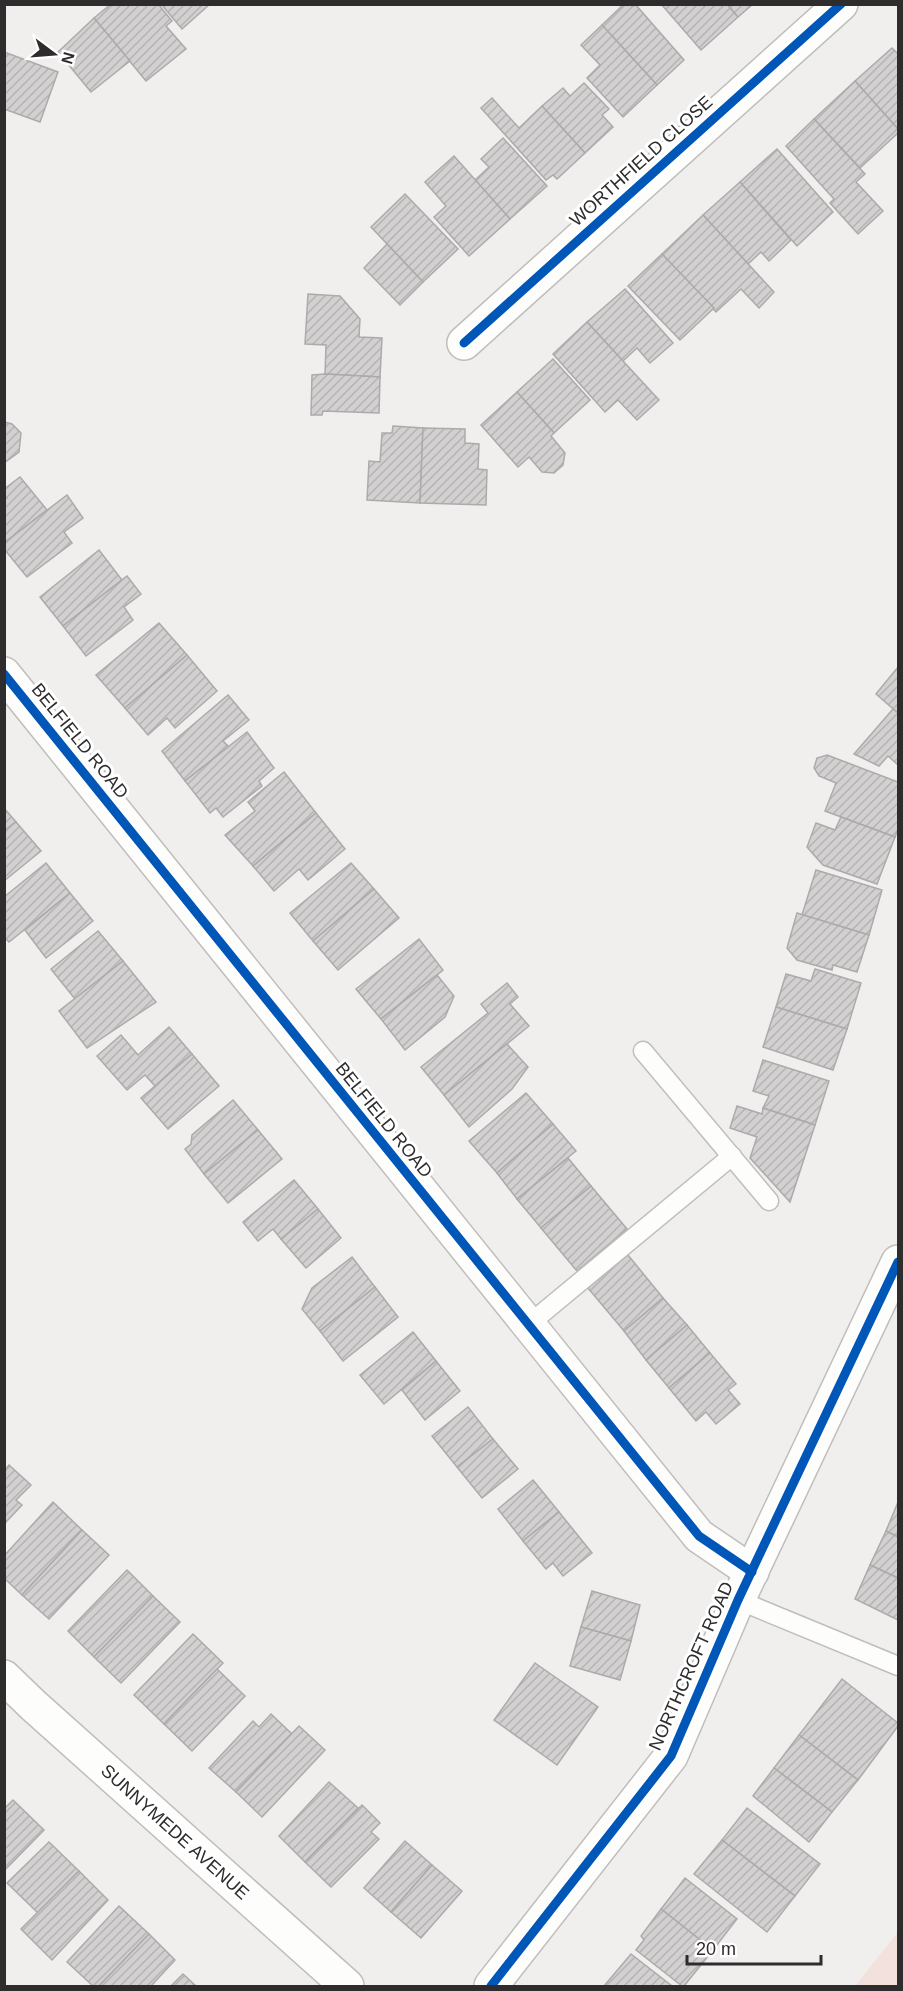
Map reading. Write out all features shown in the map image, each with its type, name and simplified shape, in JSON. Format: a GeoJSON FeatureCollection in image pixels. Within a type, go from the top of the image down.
{"type":"FeatureCollection","features":[{"type":"Feature","properties":{"kind":"street","name":"WORTHFIELD CLOSE"},"geometry":{"type":"LineString","coordinates":[[464,343],[841,4]]}},
{"type":"Feature","properties":{"kind":"street","name":"BELFIELD ROAD"},"geometry":{"type":"LineString","coordinates":[[4,674],[699,1536],[745,1586]]}},
{"type":"Feature","properties":{"kind":"street","name":"NORTHCROFT ROAD"},"geometry":{"type":"LineString","coordinates":[[491,1986],[671,1756],[745,1586],[898,1262]]}},
{"type":"Feature","properties":{"kind":"street","name":"SUNNYMEDE AVENUE"},"geometry":{"type":"LineString","coordinates":[[4,1677],[347,1986]]}},
{"type":"Feature","properties":{"kind":"lane"},"geometry":{"type":"LineString","coordinates":[[643,1051],[769,1201]]}},
{"type":"Feature","properties":{"kind":"lane"},"geometry":{"type":"LineString","coordinates":[[528,1325],[732,1156]]}},
{"type":"Feature","properties":{"kind":"lane"},"geometry":{"type":"LineString","coordinates":[[745,1586],[898,1666]]}},
{"type":"Feature","properties":{"kind":"shaded area"},"geometry":{"type":"Polygon","coordinates":[[[898,1932],[898,1986],[855,1986],[898,1932]]]}},
{"type":"Feature","properties":{"kind":"building"},"geometry":{"type":"Polygon","coordinates":[[[111,4],[158,4],[172,21],[166,26],[186,49],[146,81],[94,18],[111,4]]]}},
{"type":"Feature","properties":{"kind":"building"},"geometry":{"type":"Polygon","coordinates":[[[161,4],[210,4],[182,29],[161,4]]]}},
{"type":"Feature","properties":{"kind":"building"},"geometry":{"type":"Polygon","coordinates":[[[624,4],[635,4],[684,60],[657,85],[602,25],[624,4]]]}},
{"type":"Feature","properties":{"kind":"building"},"geometry":{"type":"Polygon","coordinates":[[[661,4],[727,4],[738,17],[701,50],[661,4]]]}},
{"type":"Feature","properties":{"kind":"building"},"geometry":{"type":"Polygon","coordinates":[[[727,4],[753,4],[738,17],[727,4]]]}},
{"type":"Feature","properties":{"kind":"building"},"geometry":{"type":"Polygon","coordinates":[[[94,18],[130,61],[91,92],[58,52],[94,18]]]}},
{"type":"Feature","properties":{"kind":"building"},"geometry":{"type":"Polygon","coordinates":[[[602,25],[657,85],[623,117],[587,78],[600,65],[581,45],[602,25]]]}},
{"type":"Feature","properties":{"kind":"building"},"geometry":{"type":"Polygon","coordinates":[[[892,48],[898,54],[898,129],[855,81],[892,48]]]}},
{"type":"Feature","properties":{"kind":"building"},"geometry":{"type":"Polygon","coordinates":[[[4,52],[58,72],[40,122],[4,109],[4,52]]]}},
{"type":"Feature","properties":{"kind":"building"},"geometry":{"type":"Polygon","coordinates":[[[855,81],[898,129],[898,133],[860,168],[814,119],[855,81]]]}},
{"type":"Feature","properties":{"kind":"building"},"geometry":{"type":"Polygon","coordinates":[[[584,83],[609,109],[602,115],[613,127],[585,153],[542,106],[563,88],[570,96],[584,83]]]}},
{"type":"Feature","properties":{"kind":"building"},"geometry":{"type":"Polygon","coordinates":[[[492,98],[519,128],[542,106],[585,153],[557,179],[553,175],[546,180],[481,108],[492,98]]]}},
{"type":"Feature","properties":{"kind":"building"},"geometry":{"type":"Polygon","coordinates":[[[814,119],[865,174],[856,182],[883,211],[858,234],[830,203],[834,199],[786,146],[814,119]]]}},
{"type":"Feature","properties":{"kind":"building"},"geometry":{"type":"Polygon","coordinates":[[[503,138],[547,186],[510,219],[475,180],[489,167],[481,159],[503,138]]]}},
{"type":"Feature","properties":{"kind":"building"},"geometry":{"type":"Polygon","coordinates":[[[777,149],[833,212],[797,246],[740,182],[777,149]]]}},
{"type":"Feature","properties":{"kind":"building"},"geometry":{"type":"Polygon","coordinates":[[[454,156],[510,219],[469,256],[434,217],[446,206],[425,182],[454,156]]]}},
{"type":"Feature","properties":{"kind":"building"},"geometry":{"type":"Polygon","coordinates":[[[740,182],[791,240],[769,261],[761,252],[748,264],[703,215],[740,182]]]}},
{"type":"Feature","properties":{"kind":"building"},"geometry":{"type":"Polygon","coordinates":[[[405,194],[458,249],[423,282],[371,227],[405,194]]]}},
{"type":"Feature","properties":{"kind":"building"},"geometry":{"type":"Polygon","coordinates":[[[703,215],[774,292],[759,308],[741,289],[716,312],[662,254],[703,215]]]}},
{"type":"Feature","properties":{"kind":"building"},"geometry":{"type":"Polygon","coordinates":[[[387,244],[423,282],[400,305],[364,268],[387,244]]]}},
{"type":"Feature","properties":{"kind":"building"},"geometry":{"type":"Polygon","coordinates":[[[662,254],[714,308],[680,340],[628,286],[662,254]]]}},
{"type":"Feature","properties":{"kind":"building"},"geometry":{"type":"Polygon","coordinates":[[[625,289],[673,343],[650,363],[637,348],[623,361],[587,322],[625,289]]]}},
{"type":"Feature","properties":{"kind":"building"},"geometry":{"type":"Polygon","coordinates":[[[308,294],[340,296],[360,319],[359,337],[382,338],[380,377],[325,374],[326,345],[305,344],[308,294]]]}},
{"type":"Feature","properties":{"kind":"building"},"geometry":{"type":"Polygon","coordinates":[[[587,322],[659,400],[637,420],[618,400],[605,412],[553,354],[587,322]]]}},
{"type":"Feature","properties":{"kind":"building"},"geometry":{"type":"Polygon","coordinates":[[[553,359],[590,400],[554,433],[517,392],[553,359]]]}},
{"type":"Feature","properties":{"kind":"building"},"geometry":{"type":"Polygon","coordinates":[[[312,375],[380,377],[379,413],[323,411],[322,415],[311,415],[312,375]]]}},
{"type":"Feature","properties":{"kind":"building"},"geometry":{"type":"Polygon","coordinates":[[[517,392],[554,433],[551,436],[565,453],[563,465],[554,473],[542,472],[529,457],[518,467],[481,425],[517,392]]]}},
{"type":"Feature","properties":{"kind":"building"},"geometry":{"type":"Polygon","coordinates":[[[4,422],[12,424],[21,433],[19,452],[4,463],[4,422]]]}},
{"type":"Feature","properties":{"kind":"building"},"geometry":{"type":"Polygon","coordinates":[[[393,426],[423,428],[420,503],[367,500],[369,461],[380,462],[382,433],[392,433],[393,426]]]}},
{"type":"Feature","properties":{"kind":"building"},"geometry":{"type":"Polygon","coordinates":[[[423,428],[465,429],[465,443],[479,444],[478,469],[487,470],[486,505],[420,503],[423,428]]]}},
{"type":"Feature","properties":{"kind":"building"},"geometry":{"type":"Polygon","coordinates":[[[20,477],[47,510],[4,543],[4,500],[7,498],[4,495],[4,489],[20,477]]]}},
{"type":"Feature","properties":{"kind":"building"},"geometry":{"type":"Polygon","coordinates":[[[67,495],[83,518],[64,532],[72,543],[27,577],[4,549],[4,543],[67,495]]]}},
{"type":"Feature","properties":{"kind":"building"},"geometry":{"type":"Polygon","coordinates":[[[99,550],[122,580],[63,626],[40,597],[99,550]]]}},
{"type":"Feature","properties":{"kind":"building"},"geometry":{"type":"Polygon","coordinates":[[[127,576],[141,594],[124,607],[133,620],[86,656],[63,626],[127,576]]]}},
{"type":"Feature","properties":{"kind":"building"},"geometry":{"type":"Polygon","coordinates":[[[159,623],[187,655],[125,708],[96,675],[159,623]]]}},
{"type":"Feature","properties":{"kind":"building"},"geometry":{"type":"Polygon","coordinates":[[[187,655],[217,691],[175,728],[167,718],[148,735],[125,708],[187,655]]]}},
{"type":"Feature","properties":{"kind":"building"},"geometry":{"type":"Polygon","coordinates":[[[898,667],[898,713],[876,694],[898,667]]]}},
{"type":"Feature","properties":{"kind":"building"},"geometry":{"type":"Polygon","coordinates":[[[228,695],[249,720],[223,741],[229,747],[185,781],[162,751],[228,695]]]}},
{"type":"Feature","properties":{"kind":"building"},"geometry":{"type":"Polygon","coordinates":[[[893,709],[898,713],[898,765],[888,756],[879,766],[854,754],[893,709]]]}},
{"type":"Feature","properties":{"kind":"building"},"geometry":{"type":"Polygon","coordinates":[[[247,732],[274,768],[259,781],[262,786],[223,817],[216,808],[210,813],[185,781],[247,732]]]}},
{"type":"Feature","properties":{"kind":"building"},"geometry":{"type":"Polygon","coordinates":[[[827,755],[898,782],[898,829],[895,837],[825,811],[836,783],[819,776],[814,768],[817,758],[827,755]]]}},
{"type":"Feature","properties":{"kind":"building"},"geometry":{"type":"Polygon","coordinates":[[[284,772],[316,813],[253,866],[225,835],[255,811],[248,802],[284,772]]]}},
{"type":"Feature","properties":{"kind":"building"},"geometry":{"type":"Polygon","coordinates":[[[4,808],[16,822],[4,831],[4,808]]]}},
{"type":"Feature","properties":{"kind":"building"},"geometry":{"type":"Polygon","coordinates":[[[316,813],[345,849],[308,880],[299,869],[274,891],[253,866],[316,813]]]}},
{"type":"Feature","properties":{"kind":"building"},"geometry":{"type":"Polygon","coordinates":[[[841,817],[895,837],[877,884],[823,865],[807,847],[816,823],[835,830],[841,817]]]}},
{"type":"Feature","properties":{"kind":"building"},"geometry":{"type":"Polygon","coordinates":[[[16,822],[41,851],[4,881],[4,831],[16,822]]]}},
{"type":"Feature","properties":{"kind":"building"},"geometry":{"type":"Polygon","coordinates":[[[46,863],[70,893],[9,942],[4,937],[4,897],[46,863]]]}},
{"type":"Feature","properties":{"kind":"building"},"geometry":{"type":"Polygon","coordinates":[[[351,863],[374,889],[313,941],[290,913],[351,863]]]}},
{"type":"Feature","properties":{"kind":"building"},"geometry":{"type":"Polygon","coordinates":[[[816,870],[882,890],[869,935],[802,915],[816,870]]]}},
{"type":"Feature","properties":{"kind":"building"},"geometry":{"type":"Polygon","coordinates":[[[374,889],[399,918],[338,970],[313,941],[374,889]]]}},
{"type":"Feature","properties":{"kind":"building"},"geometry":{"type":"Polygon","coordinates":[[[70,893],[93,921],[46,958],[25,930],[70,893]]]}},
{"type":"Feature","properties":{"kind":"building"},"geometry":{"type":"Polygon","coordinates":[[[797,913],[869,935],[857,972],[833,965],[832,970],[797,960],[787,948],[797,913]]]}},
{"type":"Feature","properties":{"kind":"building"},"geometry":{"type":"Polygon","coordinates":[[[98,931],[123,961],[75,999],[51,969],[98,931]]]}},
{"type":"Feature","properties":{"kind":"building"},"geometry":{"type":"Polygon","coordinates":[[[419,939],[443,970],[381,1019],[356,989],[419,939]]]}},
{"type":"Feature","properties":{"kind":"building"},"geometry":{"type":"Polygon","coordinates":[[[123,961],[156,1002],[87,1048],[59,1011],[123,961]]]}},
{"type":"Feature","properties":{"kind":"building"},"geometry":{"type":"Polygon","coordinates":[[[815,969],[861,983],[847,1029],[776,1007],[786,974],[811,981],[815,969]]]}},
{"type":"Feature","properties":{"kind":"building"},"geometry":{"type":"Polygon","coordinates":[[[437,975],[454,996],[445,1017],[405,1050],[381,1019],[437,975]]]}},
{"type":"Feature","properties":{"kind":"building"},"geometry":{"type":"Polygon","coordinates":[[[507,983],[518,997],[510,1004],[529,1026],[444,1095],[421,1067],[488,1013],[481,1004],[507,983]]]}},
{"type":"Feature","properties":{"kind":"building"},"geometry":{"type":"Polygon","coordinates":[[[776,1007],[847,1029],[833,1070],[763,1047],[776,1007]]]}},
{"type":"Feature","properties":{"kind":"building"},"geometry":{"type":"Polygon","coordinates":[[[169,1027],[192,1054],[155,1086],[145,1075],[127,1090],[97,1056],[121,1035],[138,1055],[169,1027]]]}},
{"type":"Feature","properties":{"kind":"building"},"geometry":{"type":"Polygon","coordinates":[[[507,1044],[528,1067],[512,1089],[469,1127],[444,1095],[507,1044]]]}},
{"type":"Feature","properties":{"kind":"building"},"geometry":{"type":"Polygon","coordinates":[[[192,1054],[219,1086],[168,1129],[141,1098],[192,1054]]]}},
{"type":"Feature","properties":{"kind":"building"},"geometry":{"type":"Polygon","coordinates":[[[763,1060],[829,1081],[815,1125],[763,1108],[769,1096],[753,1091],[763,1060]]]}},
{"type":"Feature","properties":{"kind":"building"},"geometry":{"type":"Polygon","coordinates":[[[526,1093],[553,1124],[497,1173],[469,1141],[526,1093]]]}},
{"type":"Feature","properties":{"kind":"building"},"geometry":{"type":"Polygon","coordinates":[[[233,1100],[258,1130],[204,1174],[185,1149],[191,1144],[192,1135],[233,1100]]]}},
{"type":"Feature","properties":{"kind":"building"},"geometry":{"type":"Polygon","coordinates":[[[737,1106],[762,1114],[763,1108],[815,1125],[790,1202],[750,1158],[757,1137],[730,1128],[737,1106]]]}},
{"type":"Feature","properties":{"kind":"building"},"geometry":{"type":"Polygon","coordinates":[[[553,1124],[576,1151],[517,1199],[497,1173],[553,1124]]]}},
{"type":"Feature","properties":{"kind":"building"},"geometry":{"type":"Polygon","coordinates":[[[258,1130],[282,1159],[228,1203],[204,1174],[258,1130]]]}},
{"type":"Feature","properties":{"kind":"building"},"geometry":{"type":"Polygon","coordinates":[[[568,1158],[591,1186],[541,1228],[517,1199],[568,1158]]]}},
{"type":"Feature","properties":{"kind":"building"},"geometry":{"type":"Polygon","coordinates":[[[294,1180],[318,1209],[281,1239],[273,1229],[258,1241],[243,1222],[294,1180]]]}},
{"type":"Feature","properties":{"kind":"building"},"geometry":{"type":"Polygon","coordinates":[[[591,1186],[627,1229],[577,1271],[541,1228],[591,1186]]]}},
{"type":"Feature","properties":{"kind":"building"},"geometry":{"type":"Polygon","coordinates":[[[318,1209],[341,1238],[306,1268],[281,1239],[318,1209]]]}},
{"type":"Feature","properties":{"kind":"building"},"geometry":{"type":"Polygon","coordinates":[[[628,1255],[663,1298],[624,1331],[588,1288],[628,1255]]]}},
{"type":"Feature","properties":{"kind":"building"},"geometry":{"type":"Polygon","coordinates":[[[352,1257],[375,1287],[320,1331],[302,1309],[312,1288],[352,1257]]]}},
{"type":"Feature","properties":{"kind":"building"},"geometry":{"type":"Polygon","coordinates":[[[375,1287],[398,1317],[343,1361],[320,1331],[375,1287]]]}},
{"type":"Feature","properties":{"kind":"building"},"geometry":{"type":"Polygon","coordinates":[[[663,1298],[687,1325],[646,1360],[624,1331],[663,1298]]]}},
{"type":"Feature","properties":{"kind":"building"},"geometry":{"type":"Polygon","coordinates":[[[687,1325],[710,1353],[669,1388],[646,1360],[687,1325]]]}},
{"type":"Feature","properties":{"kind":"building"},"geometry":{"type":"Polygon","coordinates":[[[413,1332],[436,1361],[384,1404],[360,1375],[413,1332]]]}},
{"type":"Feature","properties":{"kind":"building"},"geometry":{"type":"Polygon","coordinates":[[[710,1353],[736,1384],[728,1390],[740,1404],[716,1424],[706,1412],[696,1421],[669,1388],[710,1353]]]}},
{"type":"Feature","properties":{"kind":"building"},"geometry":{"type":"Polygon","coordinates":[[[436,1361],[460,1391],[425,1420],[402,1390],[436,1361]]]}},
{"type":"Feature","properties":{"kind":"building"},"geometry":{"type":"Polygon","coordinates":[[[468,1407],[493,1439],[457,1467],[432,1436],[468,1407]]]}},
{"type":"Feature","properties":{"kind":"building"},"geometry":{"type":"Polygon","coordinates":[[[493,1439],[518,1469],[482,1498],[457,1467],[493,1439]]]}},
{"type":"Feature","properties":{"kind":"building"},"geometry":{"type":"Polygon","coordinates":[[[9,1465],[31,1485],[16,1500],[22,1505],[4,1524],[4,1471],[9,1465]]]}},
{"type":"Feature","properties":{"kind":"building"},"geometry":{"type":"Polygon","coordinates":[[[533,1480],[559,1512],[523,1541],[498,1509],[533,1480]]]}},
{"type":"Feature","properties":{"kind":"building"},"geometry":{"type":"Polygon","coordinates":[[[53,1502],[82,1530],[22,1595],[4,1578],[4,1556],[53,1502]]]}},
{"type":"Feature","properties":{"kind":"building"},"geometry":{"type":"Polygon","coordinates":[[[898,1502],[898,1537],[886,1531],[898,1502]]]}},
{"type":"Feature","properties":{"kind":"building"},"geometry":{"type":"Polygon","coordinates":[[[559,1512],[592,1553],[563,1576],[553,1563],[546,1569],[523,1541],[559,1512]]]}},
{"type":"Feature","properties":{"kind":"building"},"geometry":{"type":"Polygon","coordinates":[[[82,1530],[109,1555],[49,1619],[22,1595],[82,1530]]]}},
{"type":"Feature","properties":{"kind":"building"},"geometry":{"type":"Polygon","coordinates":[[[886,1531],[898,1537],[898,1578],[870,1565],[886,1531]]]}},
{"type":"Feature","properties":{"kind":"building"},"geometry":{"type":"Polygon","coordinates":[[[870,1565],[898,1578],[898,1620],[855,1599],[870,1565]]]}},
{"type":"Feature","properties":{"kind":"building"},"geometry":{"type":"Polygon","coordinates":[[[127,1570],[153,1596],[94,1657],[68,1631],[127,1570]]]}},
{"type":"Feature","properties":{"kind":"building"},"geometry":{"type":"Polygon","coordinates":[[[592,1591],[640,1605],[631,1641],[581,1627],[592,1591]]]}},
{"type":"Feature","properties":{"kind":"building"},"geometry":{"type":"Polygon","coordinates":[[[153,1596],[180,1622],[121,1683],[94,1657],[153,1596]]]}},
{"type":"Feature","properties":{"kind":"building"},"geometry":{"type":"Polygon","coordinates":[[[581,1627],[631,1641],[620,1680],[570,1666],[581,1627]]]}},
{"type":"Feature","properties":{"kind":"building"},"geometry":{"type":"Polygon","coordinates":[[[193,1634],[223,1663],[164,1724],[134,1695],[193,1634]]]}},
{"type":"Feature","properties":{"kind":"building"},"geometry":{"type":"Polygon","coordinates":[[[535,1663],[598,1707],[557,1765],[494,1720],[535,1663]]]}},
{"type":"Feature","properties":{"kind":"building"},"geometry":{"type":"Polygon","coordinates":[[[217,1669],[245,1696],[192,1751],[164,1724],[217,1669]]]}},
{"type":"Feature","properties":{"kind":"building"},"geometry":{"type":"Polygon","coordinates":[[[842,1679],[898,1723],[858,1780],[799,1735],[842,1679]]]}},
{"type":"Feature","properties":{"kind":"building"},"geometry":{"type":"Polygon","coordinates":[[[271,1714],[292,1734],[236,1792],[209,1768],[253,1721],[259,1727],[271,1714]]]}},
{"type":"Feature","properties":{"kind":"building"},"geometry":{"type":"Polygon","coordinates":[[[299,1726],[325,1750],[262,1817],[236,1792],[299,1726]]]}},
{"type":"Feature","properties":{"kind":"building"},"geometry":{"type":"Polygon","coordinates":[[[799,1735],[858,1780],[832,1812],[774,1768],[799,1735]]]}},
{"type":"Feature","properties":{"kind":"building"},"geometry":{"type":"Polygon","coordinates":[[[774,1768],[832,1812],[809,1842],[753,1796],[774,1768]]]}},
{"type":"Feature","properties":{"kind":"building"},"geometry":{"type":"Polygon","coordinates":[[[329,1782],[358,1808],[305,1862],[279,1836],[329,1782]]]}},
{"type":"Feature","properties":{"kind":"building"},"geometry":{"type":"Polygon","coordinates":[[[13,1800],[44,1830],[4,1871],[4,1809],[13,1800]]]}},
{"type":"Feature","properties":{"kind":"building"},"geometry":{"type":"Polygon","coordinates":[[[362,1805],[380,1823],[371,1832],[379,1839],[331,1887],[305,1862],[362,1805]]]}},
{"type":"Feature","properties":{"kind":"building"},"geometry":{"type":"Polygon","coordinates":[[[747,1808],[820,1864],[795,1896],[722,1840],[747,1808]]]}},
{"type":"Feature","properties":{"kind":"building"},"geometry":{"type":"Polygon","coordinates":[[[722,1840],[795,1896],[767,1932],[694,1874],[722,1840]]]}},
{"type":"Feature","properties":{"kind":"building"},"geometry":{"type":"Polygon","coordinates":[[[405,1841],[432,1865],[391,1912],[364,1888],[405,1841]]]}},
{"type":"Feature","properties":{"kind":"building"},"geometry":{"type":"Polygon","coordinates":[[[49,1842],[79,1871],[38,1913],[7,1883],[49,1842]]]}},
{"type":"Feature","properties":{"kind":"building"},"geometry":{"type":"Polygon","coordinates":[[[432,1865],[462,1891],[421,1938],[391,1912],[432,1865]]]}},
{"type":"Feature","properties":{"kind":"building"},"geometry":{"type":"Polygon","coordinates":[[[79,1871],[108,1900],[52,1960],[21,1929],[79,1871]]]}},
{"type":"Feature","properties":{"kind":"building"},"geometry":{"type":"Polygon","coordinates":[[[685,1878],[737,1919],[713,1950],[661,1909],[685,1878]]]}},
{"type":"Feature","properties":{"kind":"building"},"geometry":{"type":"Polygon","coordinates":[[[119,1906],[149,1934],[99,1986],[93,1986],[67,1962],[119,1906]]]}},
{"type":"Feature","properties":{"kind":"building"},"geometry":{"type":"Polygon","coordinates":[[[661,1909],[713,1950],[684,1986],[636,1950],[644,1940],[641,1936],[661,1909]]]}},
{"type":"Feature","properties":{"kind":"building"},"geometry":{"type":"Polygon","coordinates":[[[149,1934],[175,1960],[151,1986],[99,1986],[149,1934]]]}},
{"type":"Feature","properties":{"kind":"building"},"geometry":{"type":"Polygon","coordinates":[[[631,1954],[672,1986],[604,1986],[631,1954]]]}},
{"type":"Feature","properties":{"kind":"building"},"geometry":{"type":"Polygon","coordinates":[[[183,1974],[196,1986],[171,1986],[183,1974]]]}},
{"type":"Feature","properties":{"kind":"cycle path"},"geometry":{"type":"LineString","coordinates":[[464,343],[841,4]]}},
{"type":"Feature","properties":{"kind":"cycle path"},"geometry":{"type":"LineString","coordinates":[[4,674],[699,1536],[752,1572]]}},
{"type":"Feature","properties":{"kind":"cycle path"},"geometry":{"type":"LineString","coordinates":[[491,1986],[671,1756],[738,1600],[898,1262]]}}]}
